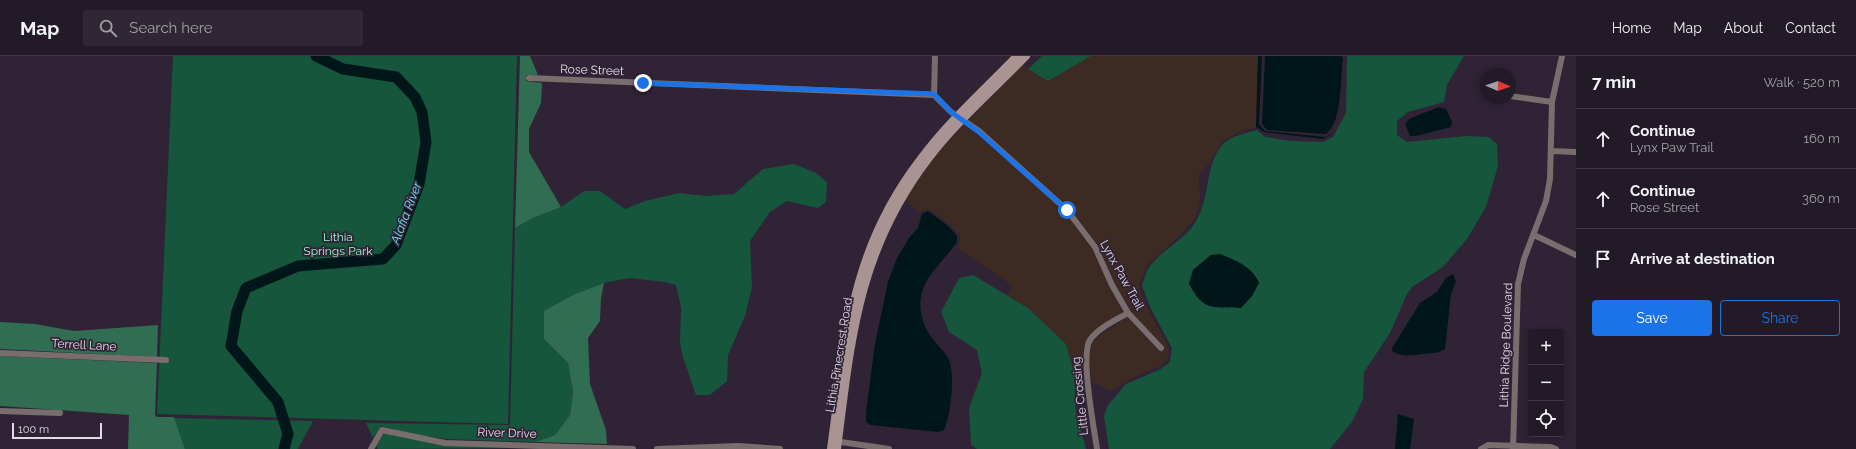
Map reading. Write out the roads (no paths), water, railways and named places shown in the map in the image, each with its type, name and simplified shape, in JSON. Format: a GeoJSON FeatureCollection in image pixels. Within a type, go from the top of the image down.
{"type":"FeatureCollection","features":[{"type":"Feature","properties":{"kind":"main road","name":"Lithia Pinecrest Road"},"geometry":{"type":"LineString","coordinates":[[960,119],[1017,56]]}},
{"type":"Feature","properties":{"kind":"main road","name":"Lithia Pinecrest Road"},"geometry":{"type":"LineString","coordinates":[[834,445],[848,321],[857,285],[867,255],[884,217],[909,174],[932,145],[1026,56]]}},
{"type":"Feature","properties":{"kind":"street"},"geometry":{"type":"LineString","coordinates":[[935,56],[934,94],[960,119]]}},
{"type":"Feature","properties":{"kind":"street","name":"Lithia Ridge Boulevard"},"geometry":{"type":"LineString","coordinates":[[1513,447],[1518,284],[1524,259],[1546,201],[1550,178],[1552,102],[1562,56]]}},
{"type":"Feature","properties":{"kind":"street","name":"Rose Street"},"geometry":{"type":"LineString","coordinates":[[529,78],[934,94]]}},
{"type":"Feature","properties":{"kind":"street"},"geometry":{"type":"LineString","coordinates":[[1516,97],[1552,102]]}},
{"type":"Feature","properties":{"kind":"street","name":"Lynx Paw Trail"},"geometry":{"type":"LineString","coordinates":[[960,119],[979,132],[1067,210],[1095,247],[1112,284],[1128,313],[1161,348]]}},
{"type":"Feature","properties":{"kind":"street"},"geometry":{"type":"LineString","coordinates":[[1551,151],[1576,152]]}},
{"type":"Feature","properties":{"kind":"street"},"geometry":{"type":"LineString","coordinates":[[1534,235],[1576,255]]}},
{"type":"Feature","properties":{"kind":"street","name":"Little Crossing"},"geometry":{"type":"LineString","coordinates":[[1097,449],[1086,350],[1090,339],[1128,313]]}},
{"type":"Feature","properties":{"kind":"street","name":"Terrell Lane"},"geometry":{"type":"LineString","coordinates":[[0,352],[166,360]]}},
{"type":"Feature","properties":{"kind":"street"},"geometry":{"type":"LineString","coordinates":[[0,411],[60,413]]}},
{"type":"Feature","properties":{"kind":"street","name":"River Drive"},"geometry":{"type":"LineString","coordinates":[[371,449],[382,430],[445,442],[538,447],[633,449]]}},
{"type":"Feature","properties":{"kind":"street"},"geometry":{"type":"LineString","coordinates":[[834,445],[890,449]]}},
{"type":"Feature","properties":{"kind":"street"},"geometry":{"type":"LineString","coordinates":[[1481,449],[1488,445],[1513,447],[1551,446],[1556,449]]}},
{"type":"Feature","properties":{"kind":"street"},"geometry":{"type":"LineString","coordinates":[[657,449],[738,446],[780,449]]}},
{"type":"Feature","properties":{"kind":"waterway","name":"Alafia River"},"geometry":{"type":"LineString","coordinates":[[284,449],[288,434],[278,402],[231,346],[237,311],[246,288],[298,266],[383,259],[396,245],[419,184],[426,142],[422,112],[415,97],[396,77],[343,69],[316,56]]}},
{"type":"Feature","properties":{"kind":"park label","name":"Lithia Springs Park"},"geometry":{"type":"Point","coordinates":[338,244]}}]}
